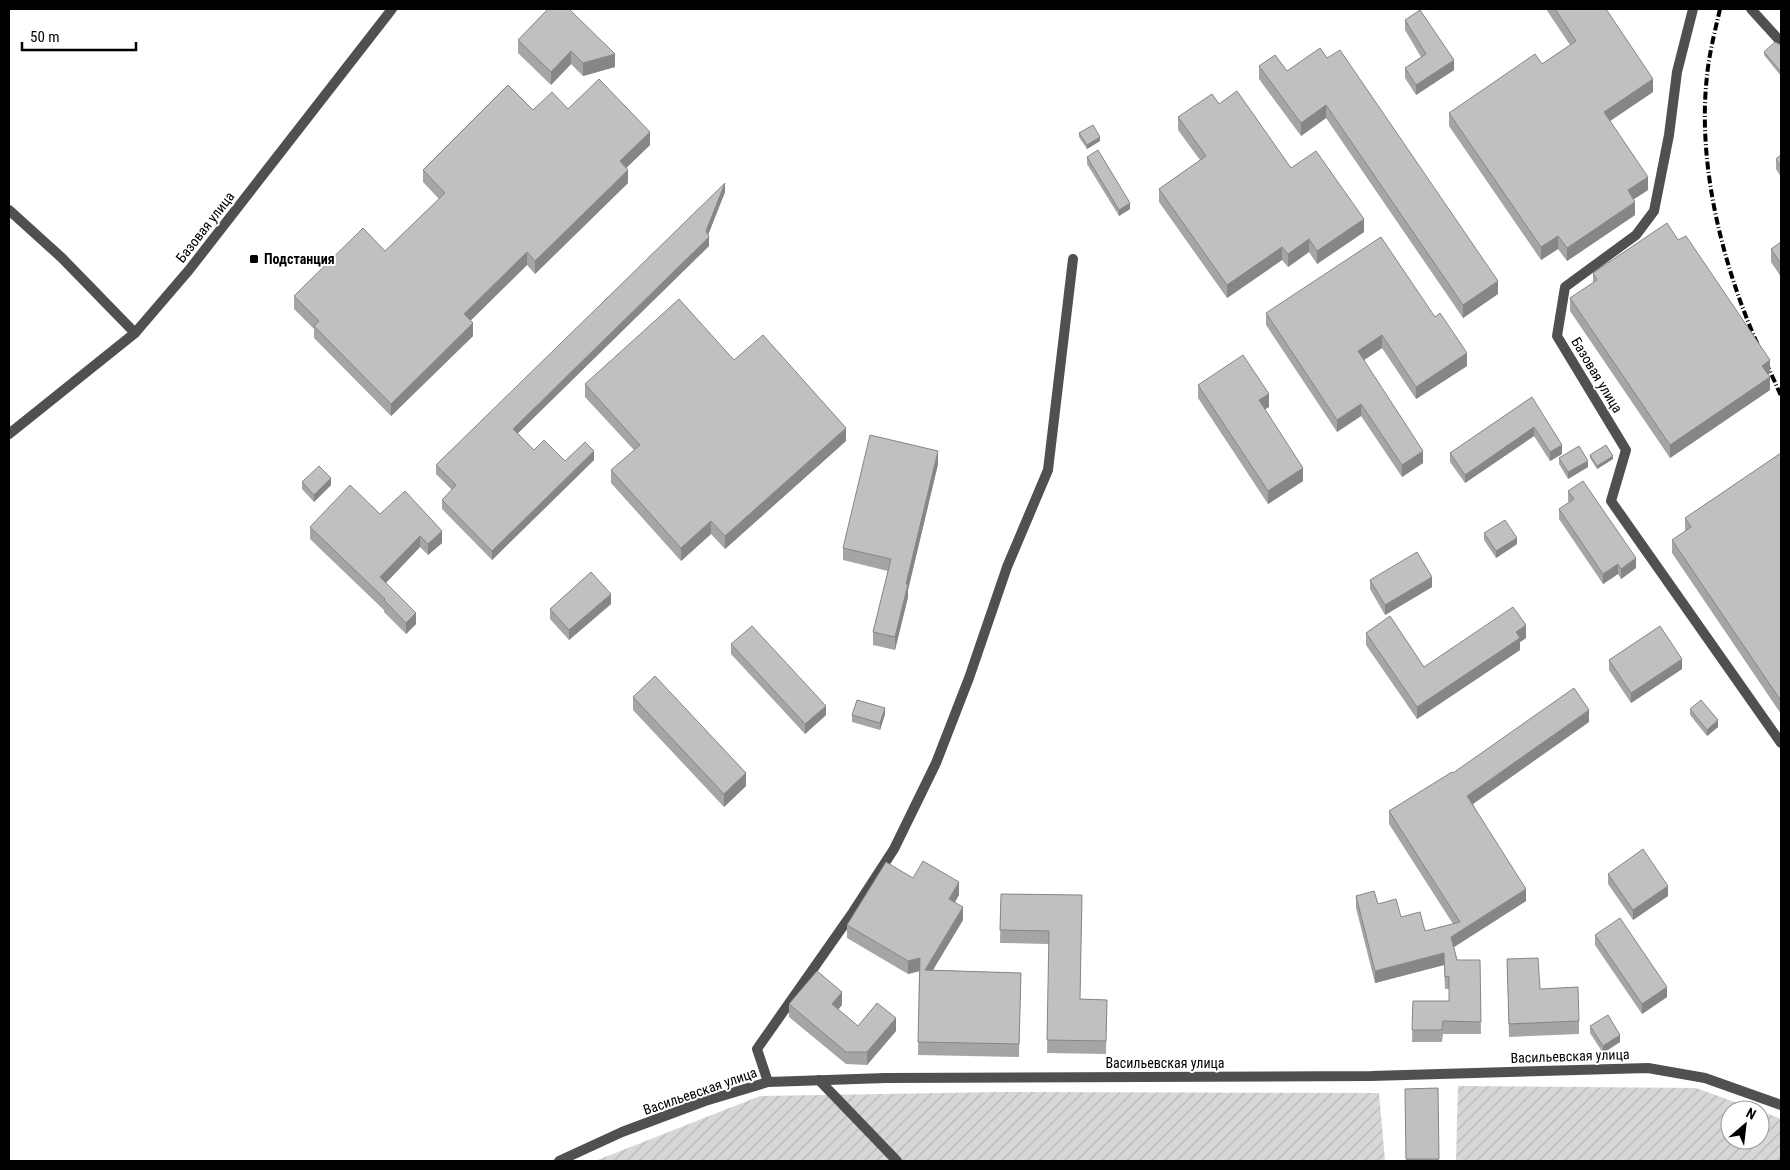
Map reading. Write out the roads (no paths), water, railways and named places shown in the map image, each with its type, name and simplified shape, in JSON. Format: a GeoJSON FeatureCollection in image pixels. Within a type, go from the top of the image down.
{"type":"FeatureCollection","features":[{"type":"Feature","properties":{"kind":"street","name":"Базовая улица"},"geometry":{"type":"LineString","coordinates":[[9,434],[135,332],[189,270],[392,9]]}},
{"type":"Feature","properties":{"kind":"street","name":"Базовая улица"},"geometry":{"type":"LineString","coordinates":[[1693,9],[1677,72],[1669,135],[1654,211],[1636,235],[1565,287],[1557,336],[1626,450],[1610,501],[1781,743]]}},
{"type":"Feature","properties":{"kind":"street"},"geometry":{"type":"LineString","coordinates":[[1751,9],[1781,42]]}},
{"type":"Feature","properties":{"kind":"street"},"geometry":{"type":"LineString","coordinates":[[9,210],[62,258],[135,332]]}},
{"type":"Feature","properties":{"kind":"street"},"geometry":{"type":"LineString","coordinates":[[768,1082],[757,1049],[853,912],[894,849],[936,762],[969,678],[1007,567],[1048,470],[1073,259]]}},
{"type":"Feature","properties":{"kind":"street","name":"Васильевская улица"},"geometry":{"type":"LineString","coordinates":[[559,1161],[622,1132],[688,1107],[768,1082],[886,1078],[1371,1076],[1648,1068],[1705,1078],[1781,1105]]}},
{"type":"Feature","properties":{"kind":"street"},"geometry":{"type":"LineString","coordinates":[[819,1080],[897,1161]]}},
{"type":"Feature","properties":{"kind":"railway"},"geometry":{"type":"LineString","coordinates":[[1720,9],[1707,76],[1705,137],[1708,169],[1719,231],[1727,261],[1751,329],[1781,396]]}},
{"type":"Feature","properties":{"kind":"place","name":"Подстанция"},"geometry":{"type":"Point","coordinates":[254,259]}}]}
